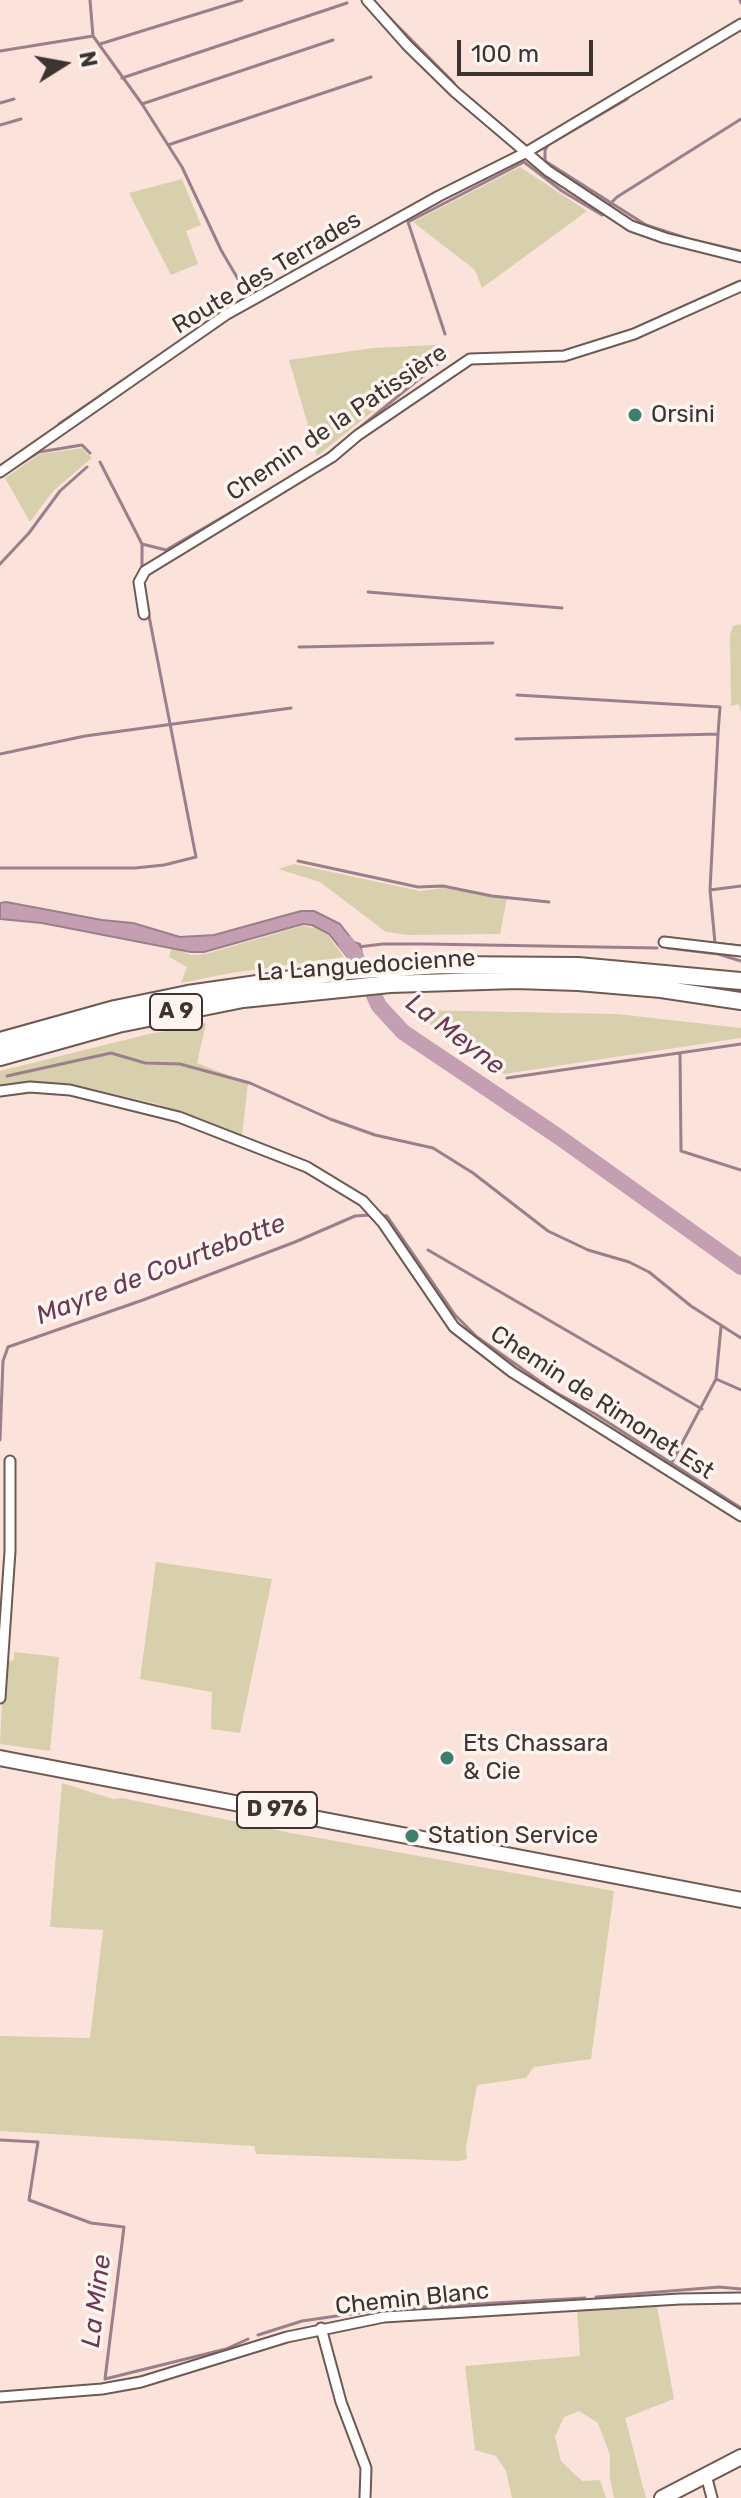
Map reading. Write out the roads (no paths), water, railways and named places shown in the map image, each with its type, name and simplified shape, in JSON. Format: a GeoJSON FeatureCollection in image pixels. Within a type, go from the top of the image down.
{"type":"FeatureCollection","features":[{"type":"Feature","properties":{"kind":"highway","name":"La Languedocienne"},"geometry":{"type":"LineString","coordinates":[[0,1041],[115,1009],[188,994],[347,971],[441,965],[578,966],[741,981]]}},
{"type":"Feature","properties":{"kind":"highway","name":"La Languedocienne"},"geometry":{"type":"LineString","coordinates":[[0,1057],[118,1024],[243,999],[390,984],[516,980],[578,982],[661,989],[741,1001]]}},
{"type":"Feature","properties":{"kind":"main road","name":"D 976"},"geometry":{"type":"LineString","coordinates":[[0,1758],[741,1900]]}},
{"type":"Feature","properties":{"kind":"main road"},"geometry":{"type":"LineString","coordinates":[[662,2498],[741,2457]]}},
{"type":"Feature","properties":{"kind":"street"},"geometry":{"type":"LineString","coordinates":[[367,0],[455,92],[491,120],[525,153],[631,226],[741,257]]}},
{"type":"Feature","properties":{"kind":"street","name":"Route des Terrades"},"geometry":{"type":"LineString","coordinates":[[0,472],[227,314],[439,196],[525,153],[741,24]]}},
{"type":"Feature","properties":{"kind":"street","name":"Chemin de la Patissière"},"geometry":{"type":"LineString","coordinates":[[144,614],[139,582],[145,571],[332,457],[358,435],[470,359],[564,356],[634,334],[741,286]]}},
{"type":"Feature","properties":{"kind":"street"},"geometry":{"type":"LineString","coordinates":[[664,942],[741,951]]}},
{"type":"Feature","properties":{"kind":"street","name":"Chemin de Rimonet Est"},"geometry":{"type":"LineString","coordinates":[[0,1091],[30,1087],[70,1090],[165,1113],[307,1167],[363,1201],[383,1223],[454,1327],[512,1372],[741,1516]]}},
{"type":"Feature","properties":{"kind":"street"},"geometry":{"type":"LineString","coordinates":[[0,1698],[10,1551],[10,1461]]}},
{"type":"Feature","properties":{"kind":"street","name":"Chemin Blanc"},"geometry":{"type":"LineString","coordinates":[[0,2397],[102,2389],[141,2382],[321,2328],[414,2314],[741,2298]]}},
{"type":"Feature","properties":{"kind":"street"},"geometry":{"type":"LineString","coordinates":[[321,2328],[341,2402],[366,2468],[365,2498]]}},
{"type":"Feature","properties":{"kind":"street"},"geometry":{"type":"LineString","coordinates":[[706,2475],[712,2498]]}},
{"type":"Feature","properties":{"kind":"waterway"},"geometry":{"type":"LineString","coordinates":[[90,0],[93,36],[182,167],[221,250],[248,296],[234,305]]}},
{"type":"Feature","properties":{"kind":"waterway"},"geometry":{"type":"LineString","coordinates":[[100,44],[242,0]]}},
{"type":"Feature","properties":{"kind":"waterway"},"geometry":{"type":"LineString","coordinates":[[122,78],[347,3]]}},
{"type":"Feature","properties":{"kind":"waterway"},"geometry":{"type":"LineString","coordinates":[[381,9],[454,83]]}},
{"type":"Feature","properties":{"kind":"waterway"},"geometry":{"type":"LineString","coordinates":[[0,51],[93,36]]}},
{"type":"Feature","properties":{"kind":"waterway"},"geometry":{"type":"LineString","coordinates":[[142,104],[333,40]]}},
{"type":"Feature","properties":{"kind":"waterway"},"geometry":{"type":"LineString","coordinates":[[168,145],[371,77]]}},
{"type":"Feature","properties":{"kind":"waterway"},"geometry":{"type":"LineString","coordinates":[[463,93],[526,146]]}},
{"type":"Feature","properties":{"kind":"waterway"},"geometry":{"type":"LineString","coordinates":[[0,103],[14,99]]}},
{"type":"Feature","properties":{"kind":"waterway"},"geometry":{"type":"LineString","coordinates":[[627,99],[548,145],[545,161],[646,225],[741,251]]}},
{"type":"Feature","properties":{"kind":"waterway"},"geometry":{"type":"LineString","coordinates":[[0,125],[21,119]]}},
{"type":"Feature","properties":{"kind":"waterway"},"geometry":{"type":"LineString","coordinates":[[610,204],[741,119]]}},
{"type":"Feature","properties":{"kind":"waterway"},"geometry":{"type":"LineString","coordinates":[[445,334],[408,222],[524,162],[562,191],[602,215],[604,213]]}},
{"type":"Feature","properties":{"kind":"waterway"},"geometry":{"type":"LineString","coordinates":[[59,424],[195,331]]}},
{"type":"Feature","properties":{"kind":"waterway"},"geometry":{"type":"LineString","coordinates":[[319,461],[441,361],[443,347]]}},
{"type":"Feature","properties":{"kind":"waterway"},"geometry":{"type":"LineString","coordinates":[[0,477],[39,452],[82,445],[90,453]]}},
{"type":"Feature","properties":{"kind":"waterway"},"geometry":{"type":"LineString","coordinates":[[100,462],[142,544],[166,550],[285,481]]}},
{"type":"Feature","properties":{"kind":"waterway"},"geometry":{"type":"LineString","coordinates":[[0,564],[29,533],[60,491],[87,467]]}},
{"type":"Feature","properties":{"kind":"waterway"},"geometry":{"type":"LineString","coordinates":[[142,544],[142,568]]}},
{"type":"Feature","properties":{"kind":"waterway"},"geometry":{"type":"LineString","coordinates":[[368,592],[562,608]]}},
{"type":"Feature","properties":{"kind":"waterway"},"geometry":{"type":"LineString","coordinates":[[0,868],[135,868],[196,857],[148,611]]}},
{"type":"Feature","properties":{"kind":"waterway"},"geometry":{"type":"LineString","coordinates":[[299,647],[493,643]]}},
{"type":"Feature","properties":{"kind":"waterway"},"geometry":{"type":"LineString","coordinates":[[516,739],[718,734],[720,707],[517,695]]}},
{"type":"Feature","properties":{"kind":"waterway"},"geometry":{"type":"LineString","coordinates":[[0,754],[85,736],[291,708]]}},
{"type":"Feature","properties":{"kind":"waterway"},"geometry":{"type":"LineString","coordinates":[[718,734],[710,890],[715,943],[741,946]]}},
{"type":"Feature","properties":{"kind":"waterway"},"geometry":{"type":"LineString","coordinates":[[298,861],[418,887],[443,886],[492,896],[549,902]]}},
{"type":"Feature","properties":{"kind":"waterway"},"geometry":{"type":"LineString","coordinates":[[710,890],[741,886]]}},
{"type":"Feature","properties":{"kind":"waterway","name":"La Meyne"},"geometry":{"type":"LineString","coordinates":[[346,943],[354,953],[379,1006],[403,1032],[559,1137],[741,1267]]}},
{"type":"Feature","properties":{"kind":"waterway"},"geometry":{"type":"LineString","coordinates":[[358,947],[426,944],[657,948]]}},
{"type":"Feature","properties":{"kind":"waterway"},"geometry":{"type":"LineString","coordinates":[[668,948],[718,954],[741,961]]}},
{"type":"Feature","properties":{"kind":"waterway"},"geometry":{"type":"LineString","coordinates":[[507,1078],[741,1044]]}},
{"type":"Feature","properties":{"kind":"waterway"},"geometry":{"type":"LineString","coordinates":[[7,1076],[111,1053],[145,1063],[180,1064],[250,1083],[330,1119],[375,1135],[433,1148],[473,1173],[548,1231],[588,1250],[629,1262],[649,1272],[691,1306],[741,1338]]}},
{"type":"Feature","properties":{"kind":"waterway"},"geometry":{"type":"LineString","coordinates":[[680,1053],[681,1151],[741,1170]]}},
{"type":"Feature","properties":{"kind":"waterway","name":"Mayre de Courtebotte"},"geometry":{"type":"LineString","coordinates":[[0,1440],[3,1361],[8,1347],[143,1300],[355,1216],[371,1215]]}},
{"type":"Feature","properties":{"kind":"waterway","name":"Mayre de Courtebotte"},"geometry":{"type":"LineString","coordinates":[[382,1215],[387,1216],[455,1315],[477,1337],[555,1392],[595,1414],[741,1508]]}},
{"type":"Feature","properties":{"kind":"waterway"},"geometry":{"type":"LineString","coordinates":[[428,1250],[702,1409]]}},
{"type":"Feature","properties":{"kind":"waterway"},"geometry":{"type":"LineString","coordinates":[[671,1464],[716,1379],[721,1327]]}},
{"type":"Feature","properties":{"kind":"waterway"},"geometry":{"type":"LineString","coordinates":[[716,1379],[741,1390]]}},
{"type":"Feature","properties":{"kind":"waterway"},"geometry":{"type":"LineString","coordinates":[[57,1762],[419,1831]]}},
{"type":"Feature","properties":{"kind":"waterway","name":"La Mine"},"geometry":{"type":"LineString","coordinates":[[0,2140],[38,2142],[29,2200],[91,2223],[124,2227],[105,2379],[226,2349],[248,2339]]}},
{"type":"Feature","properties":{"kind":"waterway","name":"La Mine"},"geometry":{"type":"LineString","coordinates":[[596,2297],[719,2287],[741,2289]]}},
{"type":"Feature","properties":{"kind":"waterway","name":"La Mine"},"geometry":{"type":"LineString","coordinates":[[258,2335],[302,2321],[385,2309],[585,2298]]}},
{"type":"Feature","properties":{"kind":"place","name":"Orsini"},"geometry":{"type":"Point","coordinates":[635,415]}},
{"type":"Feature","properties":{"kind":"place","name":"Ets Chassara & Cie"},"geometry":{"type":"Point","coordinates":[447,1758]}},
{"type":"Feature","properties":{"kind":"place","name":"Station Service"},"geometry":{"type":"Point","coordinates":[412,1836]}}]}
